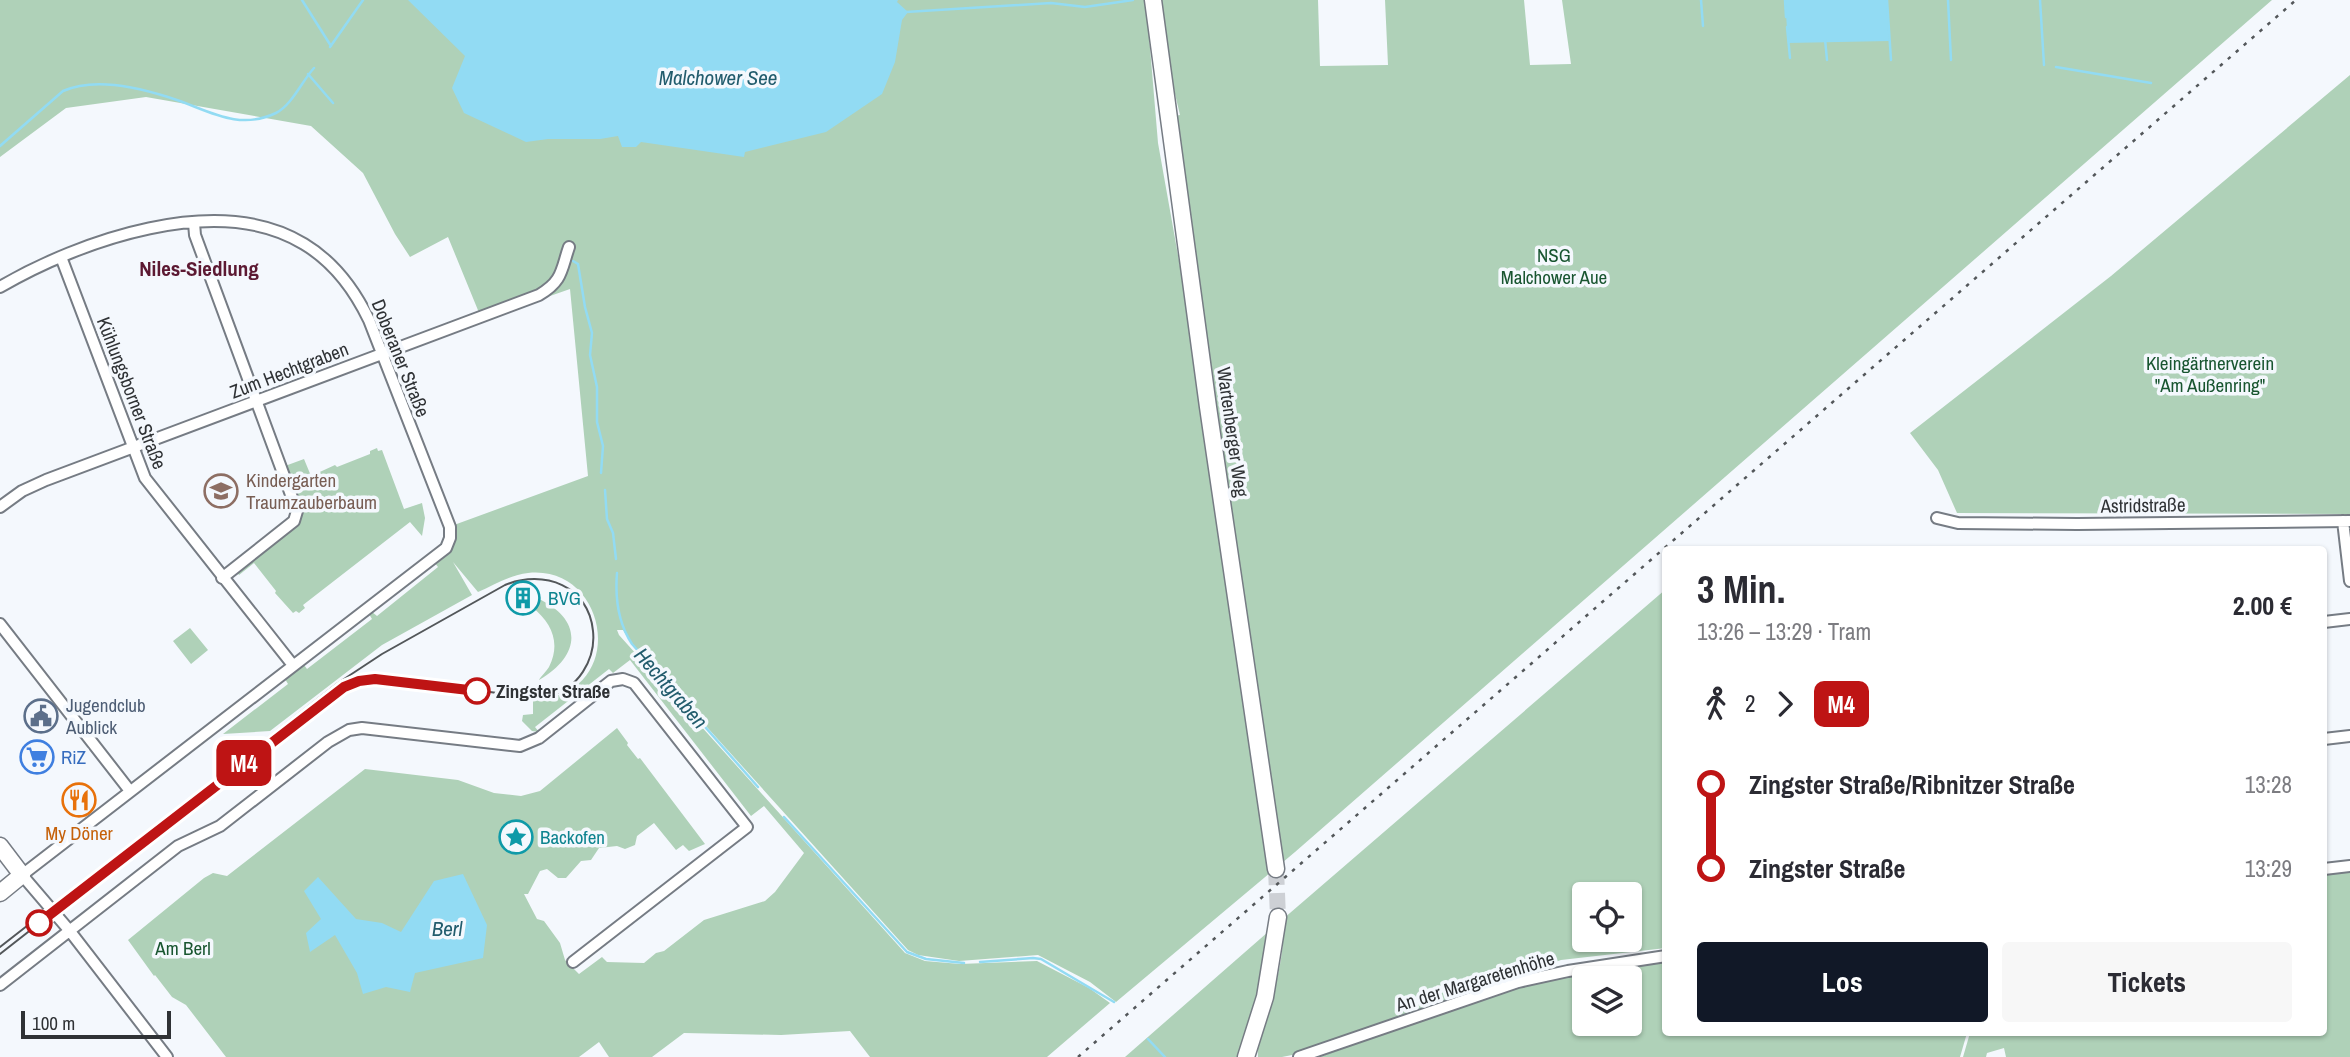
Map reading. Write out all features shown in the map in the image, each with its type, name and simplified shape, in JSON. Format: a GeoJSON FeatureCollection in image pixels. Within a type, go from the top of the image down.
{"type":"FeatureCollection","features":[{"type":"Feature","properties":{"kind":"main road","name":"Wartenberger Weg"},"geometry":{"type":"LineString","coordinates":[[1153,0],[1208,407],[1276,869]]}},
{"type":"Feature","properties":{"kind":"main road"},"geometry":{"type":"LineString","coordinates":[[0,846],[22,875],[0,893]]}},
{"type":"Feature","properties":{"kind":"main road"},"geometry":{"type":"LineString","coordinates":[[1246,1057],[1265,997],[1278,917]]}},
{"type":"Feature","properties":{"kind":"street","name":"Doberaner Straße"},"geometry":{"type":"LineString","coordinates":[[0,287],[61,257],[134,233],[194,223],[227,222],[260,226],[290,236],[316,252],[338,272],[360,302],[382,353],[450,527],[450,538],[446,548],[292,664]]}},
{"type":"Feature","properties":{"kind":"street"},"geometry":{"type":"LineString","coordinates":[[194,223],[195,235],[296,511],[293,521],[222,578]]}},
{"type":"Feature","properties":{"kind":"street","name":"Zum Hechtgraben"},"geometry":{"type":"LineString","coordinates":[[0,507],[37,484],[539,295],[553,286],[560,277],[569,247]]}},
{"type":"Feature","properties":{"kind":"street","name":"Kühlungsborner Straße"},"geometry":{"type":"LineString","coordinates":[[61,257],[148,484],[292,664]]}},
{"type":"Feature","properties":{"kind":"street","name":"Astridstraße"},"geometry":{"type":"LineString","coordinates":[[1937,518],[1958,523],[2077,524],[2346,521]]}},
{"type":"Feature","properties":{"kind":"street"},"geometry":{"type":"LineString","coordinates":[[2346,521],[2350,581]]}},
{"type":"Feature","properties":{"kind":"street"},"geometry":{"type":"LineString","coordinates":[[2327,622],[2350,619]]}},
{"type":"Feature","properties":{"kind":"street"},"geometry":{"type":"LineString","coordinates":[[0,624],[130,791]]}},
{"type":"Feature","properties":{"kind":"street"},"geometry":{"type":"LineString","coordinates":[[167,1057],[69,930],[22,875],[292,664]]}},
{"type":"Feature","properties":{"kind":"street"},"geometry":{"type":"LineString","coordinates":[[0,985],[178,846],[220,827],[328,742],[349,730],[362,728],[520,746],[539,738],[611,681],[628,680],[640,691],[747,827],[573,962]]}},
{"type":"Feature","properties":{"kind":"street"},"geometry":{"type":"LineString","coordinates":[[2327,740],[2350,736]]}},
{"type":"Feature","properties":{"kind":"street"},"geometry":{"type":"LineString","coordinates":[[2327,869],[2350,866]]}},
{"type":"Feature","properties":{"kind":"street","name":"An der Margaretenhöhe"},"geometry":{"type":"LineString","coordinates":[[1299,1057],[1518,982],[1568,971],[1662,957]]}},
{"type":"Feature","properties":{"kind":"green space"},"geometry":{"type":"Polygon","coordinates":[[[0,0],[1146,0],[1158,143],[1184,289],[1174,116],[1180,115],[1171,77],[1160,0],[1318,0],[1320,66],[1388,65],[1385,0],[1524,0],[1530,65],[1571,64],[1562,0],[2272,0],[1295,852],[1116,1002],[1090,982],[1038,955],[959,961],[918,955],[908,950],[632,644],[623,630],[617,630],[905,953],[925,961],[960,964],[1037,961],[1089,988],[1110,1003],[1047,1057],[870,1057],[850,1031],[781,1035],[684,1033],[652,1057],[609,1057],[599,1042],[579,1057],[226,1057],[186,1005],[172,997],[154,976],[128,940],[204,878],[213,873],[227,876],[365,769],[458,780],[494,793],[521,796],[540,791],[617,728],[627,745],[638,759],[640,758],[705,844],[689,851],[683,845],[676,850],[654,823],[637,836],[635,845],[625,849],[617,846],[599,848],[591,860],[581,861],[566,878],[558,878],[547,869],[540,871],[528,894],[524,894],[537,919],[544,921],[560,943],[565,960],[579,974],[602,957],[607,962],[644,963],[704,920],[765,901],[804,853],[764,806],[751,816],[630,660],[613,673],[609,669],[535,727],[539,732],[532,731],[522,721],[523,715],[533,714],[533,700],[564,693],[585,677],[596,656],[598,632],[591,608],[577,588],[555,576],[521,574],[478,592],[453,562],[472,595],[382,645],[270,731],[223,734],[288,684],[285,679],[304,665],[307,669],[372,619],[369,614],[372,612],[377,616],[438,567],[435,563],[448,554],[454,544],[454,525],[588,476],[570,289],[482,320],[448,237],[410,257],[363,173],[311,126],[146,97],[66,108],[0,157],[0,0]]]}},
{"type":"Feature","properties":{"kind":"green space","name":"Kleingärtnerverein \"Am Außenring\""},"geometry":{"type":"Polygon","coordinates":[[[2350,75],[2350,514],[1957,513],[1938,470],[1910,433],[2111,276],[2350,75]]]}},
{"type":"Feature","properties":{"kind":"green space"},"geometry":{"type":"Polygon","coordinates":[[[377,448],[378,451],[382,450],[404,509],[422,503],[425,518],[422,536],[410,522],[303,605],[305,608],[299,613],[293,613],[275,593],[254,563],[239,575],[237,572],[298,523],[285,466],[304,459],[311,476],[370,454],[370,451],[377,448]]]}},
{"type":"Feature","properties":{"kind":"green space"},"geometry":{"type":"Polygon","coordinates":[[[1662,592],[1662,948],[1642,951],[1642,882],[1572,882],[1572,952],[1631,952],[1561,960],[1297,1054],[1258,1057],[1261,1032],[1280,965],[1283,919],[1662,592]]]}},
{"type":"Feature","properties":{"kind":"green space"},"geometry":{"type":"Polygon","coordinates":[[[537,598],[563,616],[571,638],[563,660],[539,680],[553,658],[554,642],[545,620],[532,607],[537,598]]]}},
{"type":"Feature","properties":{"kind":"green space"},"geometry":{"type":"Polygon","coordinates":[[[190,628],[208,650],[191,664],[173,641],[190,628]]]}},
{"type":"Feature","properties":{"kind":"green space"},"geometry":{"type":"Polygon","coordinates":[[[2350,869],[2350,1057],[2006,1057],[2004,1048],[1987,1053],[1986,1057],[1963,1057],[1969,1036],[2327,1036],[2327,873],[2350,869]]]}},
{"type":"Feature","properties":{"kind":"green space"},"geometry":{"type":"Polygon","coordinates":[[[1268,932],[1256,1006],[1239,1057],[1125,1057],[1268,932]]]}},
{"type":"Feature","properties":{"kind":"green space"},"geometry":{"type":"Polygon","coordinates":[[[1662,963],[1662,1036],[1966,1036],[1960,1057],[1319,1057],[1509,990],[1572,975],[1572,1036],[1642,1036],[1642,966],[1635,966],[1662,963]]]}},
{"type":"Feature","properties":{"kind":"water","name":"Malchower See"},"geometry":{"type":"Polygon","coordinates":[[[408,0],[898,0],[908,12],[902,20],[895,62],[882,94],[826,132],[745,152],[744,157],[641,142],[636,147],[622,147],[618,136],[526,142],[464,113],[452,88],[465,56],[408,0]]]}},
{"type":"Feature","properties":{"kind":"water"},"geometry":{"type":"Polygon","coordinates":[[[1785,0],[1887,0],[1889,41],[1788,43],[1785,0]]]}},
{"type":"Feature","properties":{"kind":"water","name":"Berl"},"geometry":{"type":"Polygon","coordinates":[[[463,874],[487,925],[483,958],[415,973],[410,992],[386,987],[363,994],[357,973],[335,935],[310,952],[306,933],[321,919],[304,891],[318,877],[356,919],[382,923],[401,932],[434,881],[463,874]]]}},
{"type":"Feature","properties":{"kind":"waterway"},"geometry":{"type":"LineString","coordinates":[[302,0],[331,46]]}},
{"type":"Feature","properties":{"kind":"waterway"},"geometry":{"type":"LineString","coordinates":[[330,47],[363,0]]}},
{"type":"Feature","properties":{"kind":"waterway"},"geometry":{"type":"LineString","coordinates":[[906,12],[1051,3],[1085,7],[1133,0]]}},
{"type":"Feature","properties":{"kind":"waterway"},"geometry":{"type":"LineString","coordinates":[[1701,0],[1703,26]]}},
{"type":"Feature","properties":{"kind":"waterway"},"geometry":{"type":"LineString","coordinates":[[1785,0],[1786,17]]}},
{"type":"Feature","properties":{"kind":"waterway"},"geometry":{"type":"LineString","coordinates":[[1887,0],[1891,60]]}},
{"type":"Feature","properties":{"kind":"waterway"},"geometry":{"type":"LineString","coordinates":[[1948,0],[1951,60]]}},
{"type":"Feature","properties":{"kind":"waterway"},"geometry":{"type":"LineString","coordinates":[[2040,0],[2044,65]]}},
{"type":"Feature","properties":{"kind":"waterway"},"geometry":{"type":"LineString","coordinates":[[1787,27],[1790,58]]}},
{"type":"Feature","properties":{"kind":"waterway"},"geometry":{"type":"LineString","coordinates":[[1825,39],[1827,60]]}},
{"type":"Feature","properties":{"kind":"waterway"},"geometry":{"type":"LineString","coordinates":[[2056,67],[2151,83]]}},
{"type":"Feature","properties":{"kind":"waterway"},"geometry":{"type":"LineString","coordinates":[[0,146],[63,91],[75,87],[102,84],[129,87],[168,97],[221,116],[247,120],[261,118],[282,109],[314,68]]}},
{"type":"Feature","properties":{"kind":"waterway","name":"Zum Hechtgraben"},"geometry":{"type":"LineString","coordinates":[[308,74],[333,103]]}},
{"type":"Feature","properties":{"kind":"waterway","name":"Hechtgraben"},"geometry":{"type":"LineString","coordinates":[[573,261],[578,264],[592,333],[590,355],[597,387],[597,422],[603,446],[601,473]]}},
{"type":"Feature","properties":{"kind":"waterway","name":"Hechtgraben"},"geometry":{"type":"LineString","coordinates":[[605,490],[607,519],[613,533],[616,559]]}},
{"type":"Feature","properties":{"kind":"waterway","name":"Hechtgraben"},"geometry":{"type":"LineString","coordinates":[[617,573],[618,610],[623,628],[632,644],[758,787]]}},
{"type":"Feature","properties":{"kind":"waterway","name":"Hechtgraben"},"geometry":{"type":"LineString","coordinates":[[784,817],[907,952],[926,959],[964,963]]}},
{"type":"Feature","properties":{"kind":"waterway","name":"Hechtgraben"},"geometry":{"type":"LineString","coordinates":[[980,962],[1041,959],[1114,1002]]}},
{"type":"Feature","properties":{"kind":"waterway","name":"Hechtgraben"},"geometry":{"type":"LineString","coordinates":[[1148,1039],[1165,1057]]}},
{"type":"Feature","properties":{"kind":"tunnel"},"geometry":{"type":"LineString","coordinates":[[1276,869],[1278,917]]}},
{"type":"Feature","properties":{"kind":"tram line"},"geometry":{"type":"LineString","coordinates":[[0,947],[338,683],[382,654],[505,585],[520,581],[535,579],[562,585],[574,592],[590,615],[593,642],[588,662],[576,680],[559,692],[534,696],[512,695],[380,679],[362,680],[335,692],[0,954]]}},
{"type":"Feature","properties":{"kind":"tram line","name":"M4"},"geometry":{"type":"LineString","coordinates":[[39,923],[344,687],[369,679],[387,679],[477,691]]}},
{"type":"Feature","properties":{"kind":"railway"},"geometry":{"type":"LineString","coordinates":[[1667,546],[2296,0]]}},
{"type":"Feature","properties":{"kind":"railway"},"geometry":{"type":"LineString","coordinates":[[1078,1057],[1662,550]]}},
{"type":"Feature","properties":{"kind":"place","name":"Kindergarten Traumzauberbaum"},"geometry":{"type":"Point","coordinates":[221,491]}},
{"type":"Feature","properties":{"kind":"place","name":"BVG"},"geometry":{"type":"Point","coordinates":[523,598]}},
{"type":"Feature","properties":{"kind":"place","name":"Zingster Straße"},"geometry":{"type":"Point","coordinates":[477,691]}},
{"type":"Feature","properties":{"kind":"place","name":"Jugendclub Aublick"},"geometry":{"type":"Point","coordinates":[41,716]}},
{"type":"Feature","properties":{"kind":"place","name":"RiZ"},"geometry":{"type":"Point","coordinates":[37,757]}},
{"type":"Feature","properties":{"kind":"place","name":"My Döner"},"geometry":{"type":"Point","coordinates":[79,800]}},
{"type":"Feature","properties":{"kind":"place","name":"Backofen"},"geometry":{"type":"Point","coordinates":[516,837]}},
{"type":"Feature","properties":{"kind":"district","name":"Niles-Siedlung"},"geometry":{"type":"Point","coordinates":[199,268]}},
{"type":"Feature","properties":{"kind":"park label","name":"NSG Malchower Aue"},"geometry":{"type":"Point","coordinates":[1554,266]}},
{"type":"Feature","properties":{"kind":"park label","name":"Am Berl"},"geometry":{"type":"Point","coordinates":[183,948]}}]}
